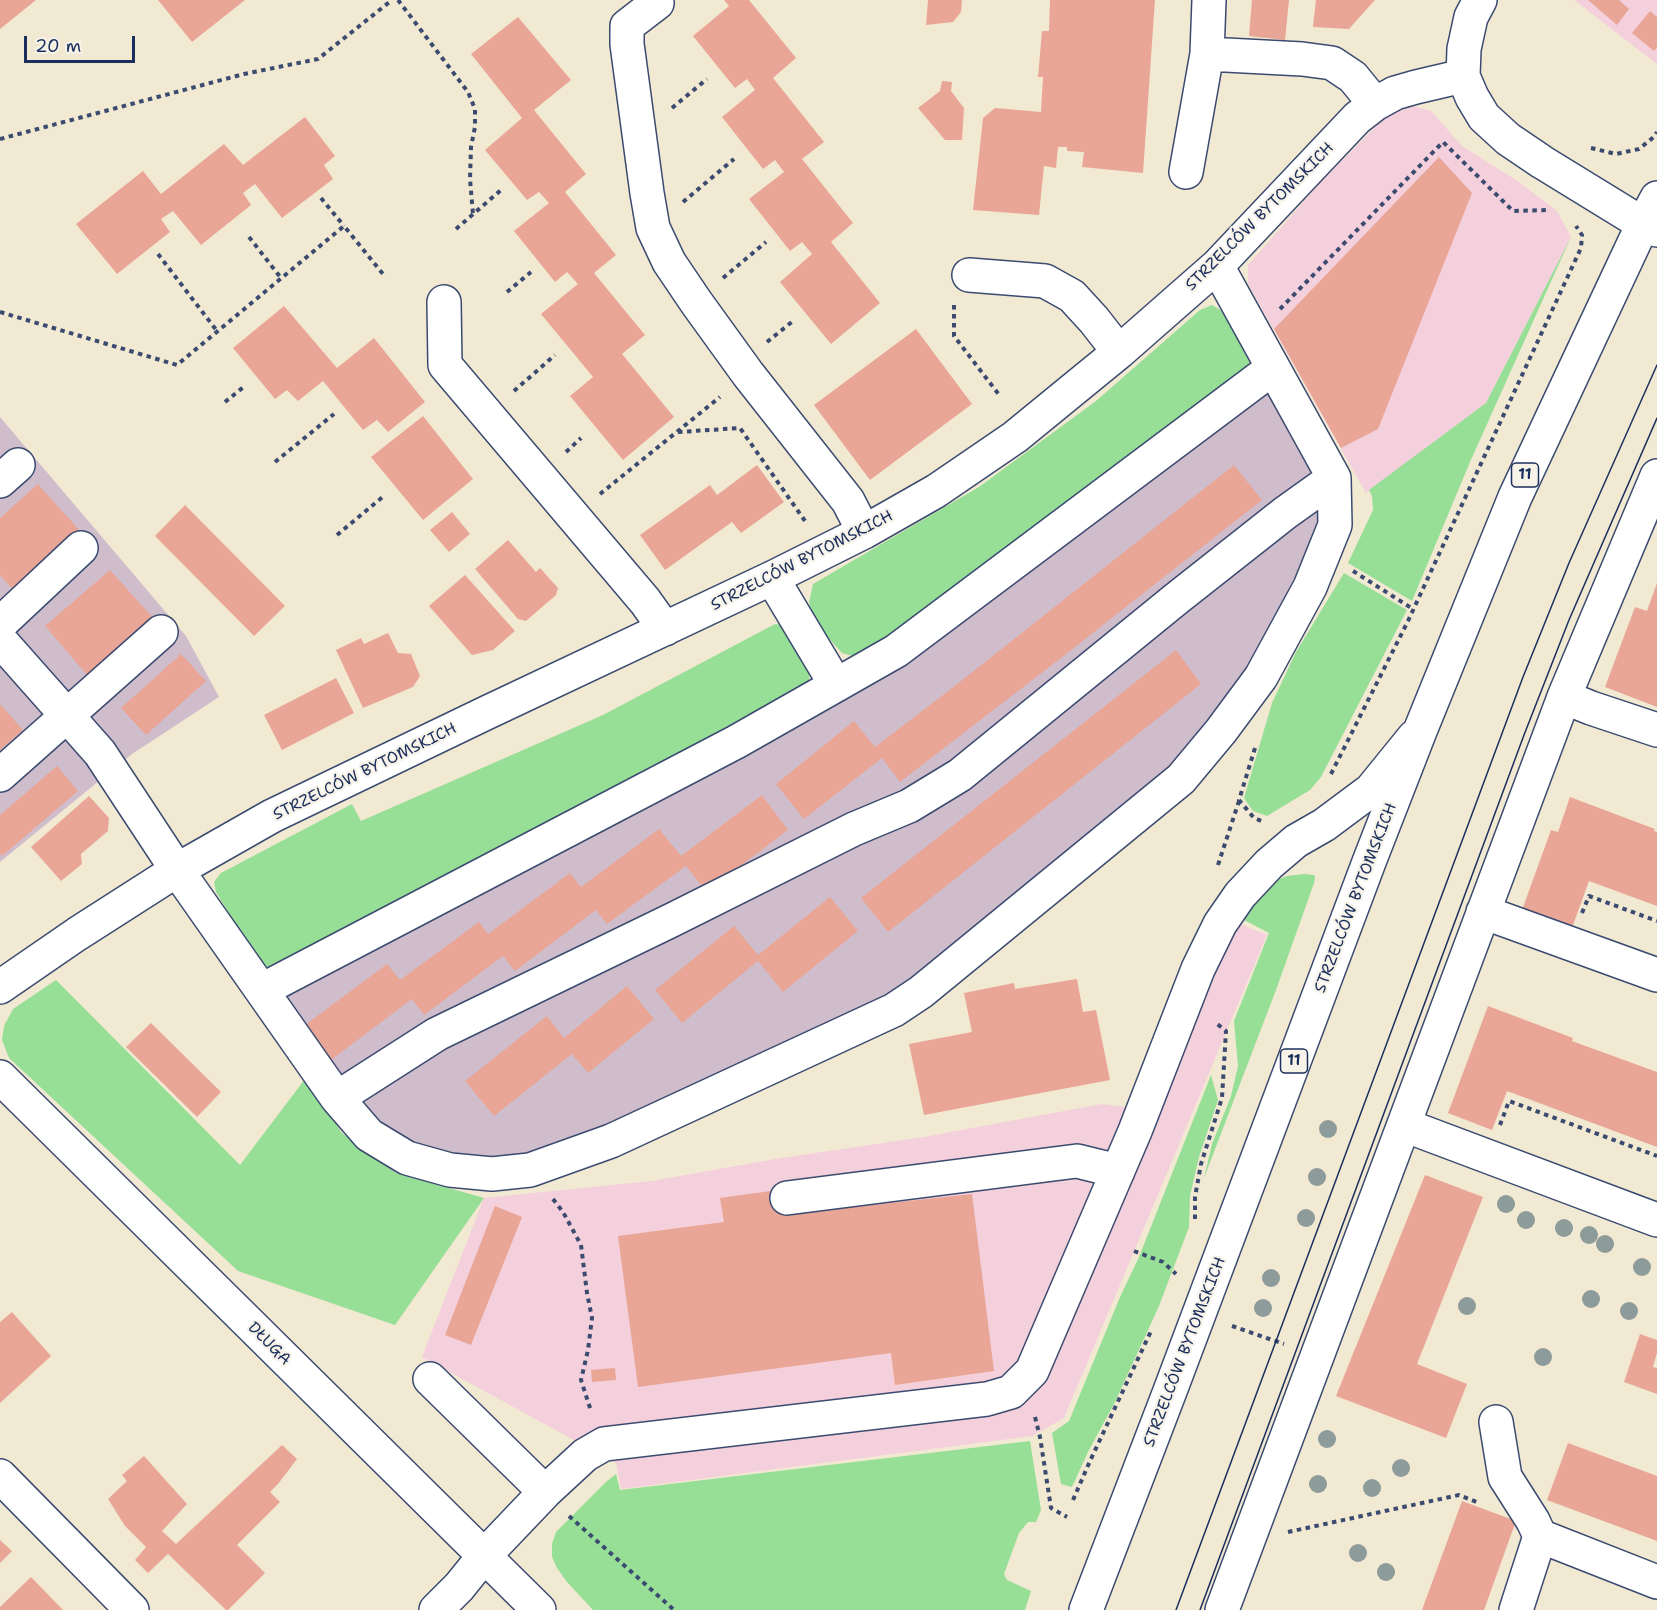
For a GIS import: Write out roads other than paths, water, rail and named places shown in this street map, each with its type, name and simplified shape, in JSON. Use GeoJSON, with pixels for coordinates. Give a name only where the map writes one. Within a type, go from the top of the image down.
{"type":"FeatureCollection","features":[{"type":"Feature","properties":{"kind":"main road"},"geometry":{"type":"LineString","coordinates":[[655,0],[657,3],[627,26],[653,228],[669,262],[696,302],[748,374],[848,501],[864,532]]}},
{"type":"Feature","properties":{"kind":"main road"},"geometry":{"type":"LineString","coordinates":[[1186,172],[1207,54],[1209,0]]}},
{"type":"Feature","properties":{"kind":"main road"},"geometry":{"type":"LineString","coordinates":[[1480,0],[1471,18],[1464,49],[1463,76],[1484,117],[1508,139],[1558,172],[1652,217]]}},
{"type":"Feature","properties":{"kind":"main road"},"geometry":{"type":"LineString","coordinates":[[1207,54],[1302,59],[1332,63],[1353,77],[1375,104]]}},
{"type":"Feature","properties":{"kind":"main road","name":"STRZELCÓW BYTOMSKICH"},"geometry":{"type":"LineString","coordinates":[[0,987],[177,870],[272,816],[772,578],[864,532],[936,491],[1015,436],[1119,352],[1216,266],[1357,118],[1375,104],[1395,93],[1463,76]]}},
{"type":"Feature","properties":{"kind":"main road","name":"STRZELCÓW BYTOMSKICH"},"geometry":{"type":"LineString","coordinates":[[1086,1610],[1175,1380],[1368,862],[1515,497],[1652,217]]}},
{"type":"Feature","properties":{"kind":"main road"},"geometry":{"type":"LineString","coordinates":[[0,640],[100,753],[177,870],[337,1098],[369,1135],[407,1158],[450,1170],[492,1174],[530,1170],[610,1141],[894,1010],[921,992],[1181,779],[1221,731],[1261,677],[1310,587],[1335,525],[1334,478],[1216,266]]}},
{"type":"Feature","properties":{"kind":"main road"},"geometry":{"type":"LineString","coordinates":[[969,276],[1045,280],[1072,296],[1119,352]]}},
{"type":"Feature","properties":{"kind":"main road"},"geometry":{"type":"LineString","coordinates":[[444,302],[445,365],[645,601],[665,629]]}},
{"type":"Feature","properties":{"kind":"main road"},"geometry":{"type":"LineString","coordinates":[[261,990],[735,742],[896,651],[1272,368]]}},
{"type":"Feature","properties":{"kind":"main road"},"geometry":{"type":"LineString","coordinates":[[1222,1610],[1564,697],[1657,476]]}},
{"type":"Feature","properties":{"kind":"main road"},"geometry":{"type":"LineString","coordinates":[[337,1098],[437,1034],[854,829],[909,806],[960,775],[1176,599],[1285,513],[1334,478]]}},
{"type":"Feature","properties":{"kind":"main road"},"geometry":{"type":"LineString","coordinates":[[0,624],[81,548]]}},
{"type":"Feature","properties":{"kind":"main road"},"geometry":{"type":"LineString","coordinates":[[772,578],[837,685]]}},
{"type":"Feature","properties":{"kind":"main road"},"geometry":{"type":"LineString","coordinates":[[0,775],[161,632]]}},
{"type":"Feature","properties":{"kind":"main road"},"geometry":{"type":"LineString","coordinates":[[1564,697],[1657,730]]}},
{"type":"Feature","properties":{"kind":"main road"},"geometry":{"type":"LineString","coordinates":[[436,1610],[459,1587],[484,1556],[556,1503],[585,1455],[604,1444],[975,1400],[1011,1392],[1032,1371],[1135,1131],[1198,969],[1220,924],[1240,895],[1269,864],[1296,841],[1324,825],[1371,790],[1420,731]]}},
{"type":"Feature","properties":{"kind":"main road"},"geometry":{"type":"LineString","coordinates":[[1483,912],[1657,975]]}},
{"type":"Feature","properties":{"kind":"main road","name":"DŁUGA"},"geometry":{"type":"LineString","coordinates":[[0,1077],[539,1610]]}},
{"type":"Feature","properties":{"kind":"main road"},"geometry":{"type":"LineString","coordinates":[[1404,1125],[1657,1220]]}},
{"type":"Feature","properties":{"kind":"main road"},"geometry":{"type":"LineString","coordinates":[[787,1198],[1077,1161],[1118,1171]]}},
{"type":"Feature","properties":{"kind":"main road"},"geometry":{"type":"LineString","coordinates":[[430,1379],[556,1503]]}},
{"type":"Feature","properties":{"kind":"main road"},"geometry":{"type":"LineString","coordinates":[[1496,1422],[1504,1477],[1533,1521],[1540,1536],[1516,1610]]}},
{"type":"Feature","properties":{"kind":"main road"},"geometry":{"type":"LineString","coordinates":[[0,1476],[132,1610]]}},
{"type":"Feature","properties":{"kind":"main road"},"geometry":{"type":"LineString","coordinates":[[1540,1536],[1657,1582]]}},
{"type":"Feature","properties":{"kind":"tram line"},"geometry":{"type":"LineString","coordinates":[[1176,1610],[1523,677],[1569,563],[1657,365]]}},
{"type":"Feature","properties":{"kind":"tram line"},"geometry":{"type":"LineString","coordinates":[[1200,1610],[1524,735],[1569,620],[1657,418]]}}]}
